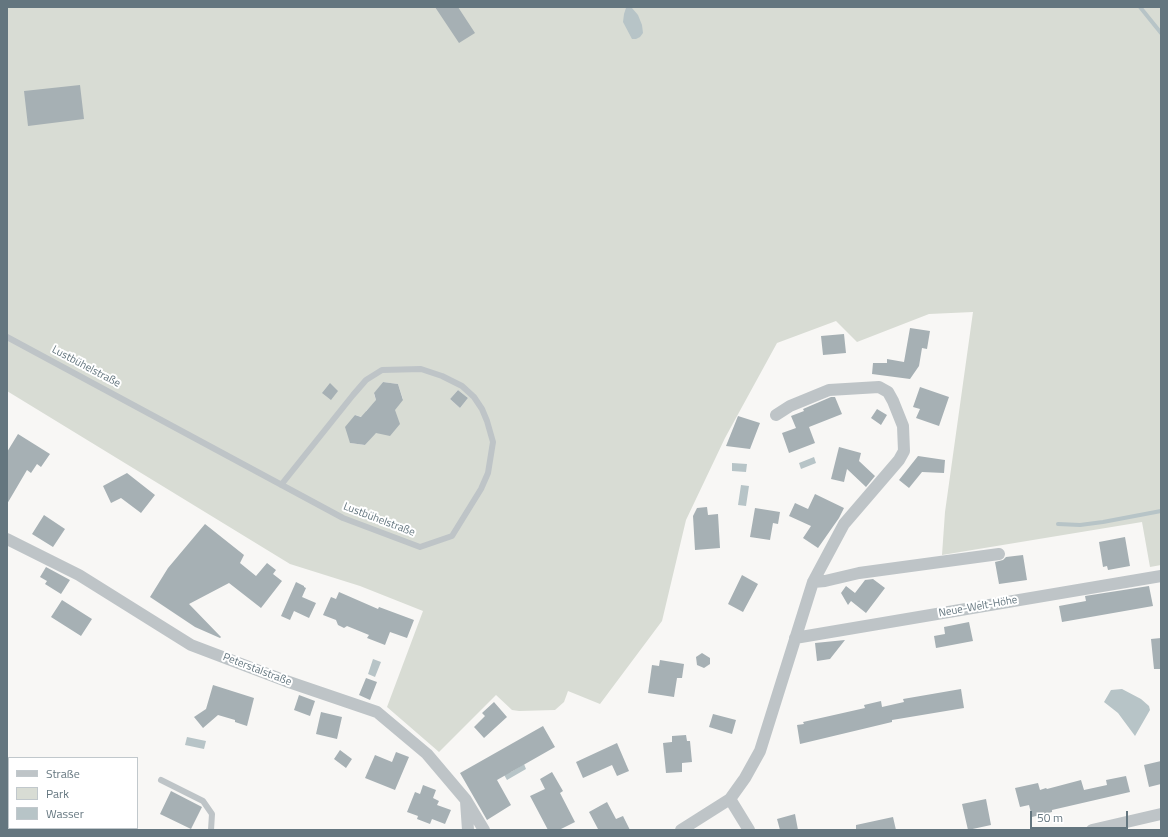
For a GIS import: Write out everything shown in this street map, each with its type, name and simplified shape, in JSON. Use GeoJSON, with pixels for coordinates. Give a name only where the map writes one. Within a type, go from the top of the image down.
{"type":"FeatureCollection","features":[{"type":"Feature","properties":{"kind":"street"},"geometry":{"type":"LineString","coordinates":[[681,830],[730,799],[742,783],[760,751],[813,582],[844,524],[899,460],[904,451],[903,426],[888,392],[879,387],[829,390],[790,406],[776,415]]}},
{"type":"Feature","properties":{"kind":"street","name":"Peterstalstraße"},"geometry":{"type":"LineString","coordinates":[[7,539],[79,575],[191,645],[286,682],[377,712],[427,754],[466,800]]}},
{"type":"Feature","properties":{"kind":"street"},"geometry":{"type":"LineString","coordinates":[[813,582],[825,581],[859,573],[999,554]]}},
{"type":"Feature","properties":{"kind":"street","name":"Neue-Welt-Höhe"},"geometry":{"type":"LineString","coordinates":[[795,638],[1161,576]]}},
{"type":"Feature","properties":{"kind":"street"},"geometry":{"type":"LineString","coordinates":[[730,799],[749,830]]}},
{"type":"Feature","properties":{"kind":"street"},"geometry":{"type":"LineString","coordinates":[[466,800],[468,830]]}},
{"type":"Feature","properties":{"kind":"street"},"geometry":{"type":"LineString","coordinates":[[466,800],[484,830]]}},
{"type":"Feature","properties":{"kind":"street"},"geometry":{"type":"LineString","coordinates":[[1092,830],[1161,814]]}},
{"type":"Feature","properties":{"kind":"lane","name":"Lustbühelstraße"},"geometry":{"type":"LineString","coordinates":[[7,337],[343,518],[420,547],[452,536],[481,489],[488,473],[493,442],[482,409],[462,386],[442,376],[421,369],[404,368],[382,370],[366,380],[281,484]]}},
{"type":"Feature","properties":{"kind":"lane"},"geometry":{"type":"LineString","coordinates":[[161,780],[203,801],[212,814],[210,830]]}},
{"type":"Feature","properties":{"kind":"green space"},"geometry":{"type":"Polygon","coordinates":[[[7,7],[1161,7],[1161,565],[1150,567],[1142,522],[942,555],[945,512],[973,312],[929,314],[857,342],[836,321],[777,343],[725,438],[686,520],[662,621],[600,704],[568,691],[564,702],[555,710],[519,711],[512,710],[496,695],[439,752],[387,707],[423,611],[360,586],[290,564],[7,391],[7,7]],[[383,382],[374,394],[378,406],[372,405],[366,411],[369,419],[355,415],[350,443],[365,445],[403,399],[398,384],[383,382]],[[458,390],[450,399],[460,408],[468,398],[458,390]]]}},
{"type":"Feature","properties":{"kind":"water"},"geometry":{"type":"Polygon","coordinates":[[[626,8],[632,8],[638,15],[642,25],[643,33],[636,39],[632,39],[623,22],[626,8]]]}},
{"type":"Feature","properties":{"kind":"water"},"geometry":{"type":"Polygon","coordinates":[[[814,457],[816,463],[801,469],[799,463],[814,457]]]}},
{"type":"Feature","properties":{"kind":"water"},"geometry":{"type":"Polygon","coordinates":[[[732,463],[747,464],[746,472],[732,471],[732,463]]]}},
{"type":"Feature","properties":{"kind":"water"},"geometry":{"type":"Polygon","coordinates":[[[741,485],[749,486],[746,506],[738,505],[741,485]]]}},
{"type":"Feature","properties":{"kind":"water"},"geometry":{"type":"Polygon","coordinates":[[[373,659],[381,662],[375,677],[368,674],[373,659]]]}},
{"type":"Feature","properties":{"kind":"water"},"geometry":{"type":"Polygon","coordinates":[[[1122,689],[1141,699],[1149,706],[1150,710],[1135,736],[1118,713],[1104,702],[1111,690],[1122,689]]]}},
{"type":"Feature","properties":{"kind":"water"},"geometry":{"type":"Polygon","coordinates":[[[187,737],[206,741],[204,749],[185,745],[187,737]]]}},
{"type":"Feature","properties":{"kind":"water"},"geometry":{"type":"Polygon","coordinates":[[[524,764],[526,769],[507,780],[503,773],[511,772],[524,764]]]}},
{"type":"Feature","properties":{"kind":"building"},"geometry":{"type":"Polygon","coordinates":[[[435,7],[458,7],[475,33],[459,43],[435,7]]]}},
{"type":"Feature","properties":{"kind":"building"},"geometry":{"type":"Polygon","coordinates":[[[80,85],[84,119],[28,126],[24,91],[80,85]]]}},
{"type":"Feature","properties":{"kind":"building"},"geometry":{"type":"Polygon","coordinates":[[[910,328],[930,331],[927,349],[922,348],[919,366],[910,379],[872,374],[873,363],[887,363],[887,359],[904,362],[910,328]]]}},
{"type":"Feature","properties":{"kind":"building"},"geometry":{"type":"Polygon","coordinates":[[[844,334],[846,353],[823,355],[821,336],[844,334]]]}},
{"type":"Feature","properties":{"kind":"building"},"geometry":{"type":"Polygon","coordinates":[[[383,382],[398,384],[403,400],[395,410],[400,424],[390,436],[376,433],[365,445],[350,443],[345,427],[355,415],[361,417],[376,400],[374,393],[383,382]]]}},
{"type":"Feature","properties":{"kind":"building"},"geometry":{"type":"Polygon","coordinates":[[[330,383],[338,391],[331,400],[322,393],[330,383]]]}},
{"type":"Feature","properties":{"kind":"building"},"geometry":{"type":"Polygon","coordinates":[[[920,387],[949,397],[939,426],[916,418],[920,409],[913,407],[920,387]]]}},
{"type":"Feature","properties":{"kind":"building"},"geometry":{"type":"Polygon","coordinates":[[[458,390],[468,398],[460,408],[450,399],[458,390]]]}},
{"type":"Feature","properties":{"kind":"building"},"geometry":{"type":"Polygon","coordinates":[[[831,397],[835,397],[842,414],[809,427],[815,443],[789,453],[782,433],[796,428],[791,416],[831,397]]]}},
{"type":"Feature","properties":{"kind":"building"},"geometry":{"type":"Polygon","coordinates":[[[877,409],[887,415],[881,425],[871,418],[877,409]]]}},
{"type":"Feature","properties":{"kind":"building"},"geometry":{"type":"Polygon","coordinates":[[[738,416],[760,423],[750,449],[726,446],[738,416]]]}},
{"type":"Feature","properties":{"kind":"building"},"geometry":{"type":"Polygon","coordinates":[[[18,434],[50,454],[41,467],[37,464],[31,473],[27,470],[7,504],[7,452],[18,434]]]}},
{"type":"Feature","properties":{"kind":"building"},"geometry":{"type":"Polygon","coordinates":[[[839,447],[861,453],[859,461],[875,476],[866,487],[847,469],[844,482],[831,479],[839,447]]]}},
{"type":"Feature","properties":{"kind":"building"},"geometry":{"type":"Polygon","coordinates":[[[918,456],[945,460],[944,473],[922,472],[909,488],[899,480],[918,456]]]}},
{"type":"Feature","properties":{"kind":"building"},"geometry":{"type":"Polygon","coordinates":[[[127,473],[155,495],[141,513],[121,498],[111,503],[103,486],[127,473]]]}},
{"type":"Feature","properties":{"kind":"building"},"geometry":{"type":"Polygon","coordinates":[[[815,494],[844,508],[839,518],[818,548],[803,538],[811,526],[789,516],[795,503],[808,509],[815,494]]]}},
{"type":"Feature","properties":{"kind":"building"},"geometry":{"type":"Polygon","coordinates":[[[707,507],[708,515],[718,514],[720,548],[695,550],[693,516],[697,508],[707,507]]]}},
{"type":"Feature","properties":{"kind":"building"},"geometry":{"type":"Polygon","coordinates":[[[755,508],[780,512],[778,524],[773,523],[770,540],[750,537],[755,508]]]}},
{"type":"Feature","properties":{"kind":"building"},"geometry":{"type":"Polygon","coordinates":[[[44,515],[65,529],[53,547],[32,534],[44,515]]]}},
{"type":"Feature","properties":{"kind":"building"},"geometry":{"type":"Polygon","coordinates":[[[205,524],[244,555],[240,563],[256,576],[267,563],[276,570],[273,574],[282,581],[261,608],[229,583],[189,604],[221,637],[220,638],[195,627],[150,597],[168,568],[205,524]]]}},
{"type":"Feature","properties":{"kind":"building"},"geometry":{"type":"Polygon","coordinates":[[[1125,537],[1130,566],[1108,570],[1107,566],[1103,567],[1099,542],[1125,537]]]}},
{"type":"Feature","properties":{"kind":"building"},"geometry":{"type":"Polygon","coordinates":[[[1023,555],[1027,580],[999,584],[995,562],[1003,560],[1006,557],[1023,555]]]}},
{"type":"Feature","properties":{"kind":"building"},"geometry":{"type":"Polygon","coordinates":[[[46,567],[70,580],[61,594],[45,584],[47,581],[40,577],[46,567]]]}},
{"type":"Feature","properties":{"kind":"building"},"geometry":{"type":"Polygon","coordinates":[[[742,575],[758,584],[743,612],[728,604],[742,575]]]}},
{"type":"Feature","properties":{"kind":"building"},"geometry":{"type":"Polygon","coordinates":[[[873,579],[885,588],[866,613],[851,601],[848,605],[841,593],[846,586],[855,593],[865,580],[873,579]]]}},
{"type":"Feature","properties":{"kind":"building"},"geometry":{"type":"Polygon","coordinates":[[[296,582],[306,588],[302,597],[316,603],[309,618],[294,611],[290,620],[281,616],[296,582]]]}},
{"type":"Feature","properties":{"kind":"building"},"geometry":{"type":"Polygon","coordinates":[[[1149,586],[1153,606],[1062,622],[1059,606],[1086,601],[1085,596],[1149,586]]]}},
{"type":"Feature","properties":{"kind":"building"},"geometry":{"type":"Polygon","coordinates":[[[339,592],[378,609],[379,607],[414,620],[407,638],[390,632],[385,645],[367,638],[369,635],[347,626],[344,628],[338,625],[336,620],[323,615],[331,597],[336,599],[339,592]]]}},
{"type":"Feature","properties":{"kind":"building"},"geometry":{"type":"Polygon","coordinates":[[[62,600],[92,619],[81,636],[51,617],[62,600]]]}},
{"type":"Feature","properties":{"kind":"building"},"geometry":{"type":"Polygon","coordinates":[[[969,622],[973,641],[936,648],[934,636],[945,634],[944,627],[969,622]]]}},
{"type":"Feature","properties":{"kind":"building"},"geometry":{"type":"Polygon","coordinates":[[[1161,638],[1161,669],[1154,669],[1151,639],[1161,638]]]}},
{"type":"Feature","properties":{"kind":"building"},"geometry":{"type":"Polygon","coordinates":[[[845,640],[830,659],[817,661],[815,643],[845,640]]]}},
{"type":"Feature","properties":{"kind":"building"},"geometry":{"type":"Polygon","coordinates":[[[702,653],[710,658],[710,664],[704,668],[697,665],[696,657],[702,653]]]}},
{"type":"Feature","properties":{"kind":"building"},"geometry":{"type":"Polygon","coordinates":[[[660,660],[684,664],[682,678],[677,678],[674,697],[648,693],[652,665],[659,666],[660,660]]]}},
{"type":"Feature","properties":{"kind":"building"},"geometry":{"type":"Polygon","coordinates":[[[366,678],[377,682],[370,700],[359,695],[366,678]]]}},
{"type":"Feature","properties":{"kind":"building"},"geometry":{"type":"Polygon","coordinates":[[[213,685],[254,698],[247,726],[235,722],[235,720],[218,715],[203,728],[194,717],[206,709],[213,685]]]}},
{"type":"Feature","properties":{"kind":"building"},"geometry":{"type":"Polygon","coordinates":[[[961,689],[964,708],[892,720],[892,722],[800,744],[797,725],[804,724],[803,722],[865,708],[864,705],[881,701],[882,707],[904,702],[903,699],[961,689]]]}},
{"type":"Feature","properties":{"kind":"building"},"geometry":{"type":"Polygon","coordinates":[[[299,695],[315,701],[310,716],[294,710],[299,695]]]}},
{"type":"Feature","properties":{"kind":"building"},"geometry":{"type":"Polygon","coordinates":[[[494,702],[507,717],[484,738],[474,727],[485,716],[482,713],[494,702]]]}},
{"type":"Feature","properties":{"kind":"building"},"geometry":{"type":"Polygon","coordinates":[[[321,712],[342,717],[337,739],[316,734],[321,712]]]}},
{"type":"Feature","properties":{"kind":"building"},"geometry":{"type":"Polygon","coordinates":[[[713,714],[736,720],[732,734],[709,727],[713,714]]]}},
{"type":"Feature","properties":{"kind":"building"},"geometry":{"type":"Polygon","coordinates":[[[543,726],[555,747],[497,780],[511,805],[487,820],[460,773],[543,726]]]}},
{"type":"Feature","properties":{"kind":"building"},"geometry":{"type":"Polygon","coordinates":[[[686,735],[687,741],[690,741],[692,762],[682,763],[682,772],[666,773],[663,743],[672,742],[672,736],[686,735]]]}},
{"type":"Feature","properties":{"kind":"building"},"geometry":{"type":"Polygon","coordinates":[[[617,743],[629,771],[617,776],[612,765],[583,778],[576,762],[617,743]]]}},
{"type":"Feature","properties":{"kind":"building"},"geometry":{"type":"Polygon","coordinates":[[[340,750],[352,759],[346,768],[334,759],[340,750]]]}},
{"type":"Feature","properties":{"kind":"building"},"geometry":{"type":"Polygon","coordinates":[[[396,752],[409,757],[395,790],[365,778],[375,755],[392,762],[396,752]]]}},
{"type":"Feature","properties":{"kind":"building"},"geometry":{"type":"Polygon","coordinates":[[[1161,761],[1161,784],[1149,787],[1144,765],[1161,761]]]}},
{"type":"Feature","properties":{"kind":"building"},"geometry":{"type":"Polygon","coordinates":[[[552,772],[563,791],[560,793],[575,822],[559,830],[548,830],[530,796],[545,789],[540,779],[552,772]]]}},
{"type":"Feature","properties":{"kind":"building"},"geometry":{"type":"Polygon","coordinates":[[[1126,776],[1130,792],[1052,810],[1052,812],[1032,817],[1029,805],[1020,807],[1015,788],[1038,783],[1040,790],[1081,780],[1084,790],[1107,785],[1106,780],[1126,776]]]}},
{"type":"Feature","properties":{"kind":"building"},"geometry":{"type":"Polygon","coordinates":[[[423,785],[436,790],[433,798],[439,801],[437,805],[451,810],[445,824],[432,819],[430,824],[417,819],[418,816],[407,812],[415,792],[420,794],[423,785]]]}},
{"type":"Feature","properties":{"kind":"building"},"geometry":{"type":"Polygon","coordinates":[[[171,791],[202,807],[191,829],[160,814],[171,791]]]}},
{"type":"Feature","properties":{"kind":"building"},"geometry":{"type":"Polygon","coordinates":[[[986,799],[991,825],[968,830],[962,804],[986,799]]]}},
{"type":"Feature","properties":{"kind":"building"},"geometry":{"type":"Polygon","coordinates":[[[607,802],[616,819],[623,816],[630,830],[596,830],[598,829],[589,812],[607,802]]]}},
{"type":"Feature","properties":{"kind":"building"},"geometry":{"type":"Polygon","coordinates":[[[795,814],[798,830],[780,830],[777,819],[795,814]]]}},
{"type":"Feature","properties":{"kind":"building"},"geometry":{"type":"Polygon","coordinates":[[[893,817],[896,830],[856,830],[856,825],[893,817]]]}},
{"type":"Feature","properties":{"kind":"waterway"},"geometry":{"type":"LineString","coordinates":[[1140,7],[1161,33]]}},
{"type":"Feature","properties":{"kind":"waterway"},"geometry":{"type":"LineString","coordinates":[[1058,524],[1080,525],[1161,511]]}}]}
